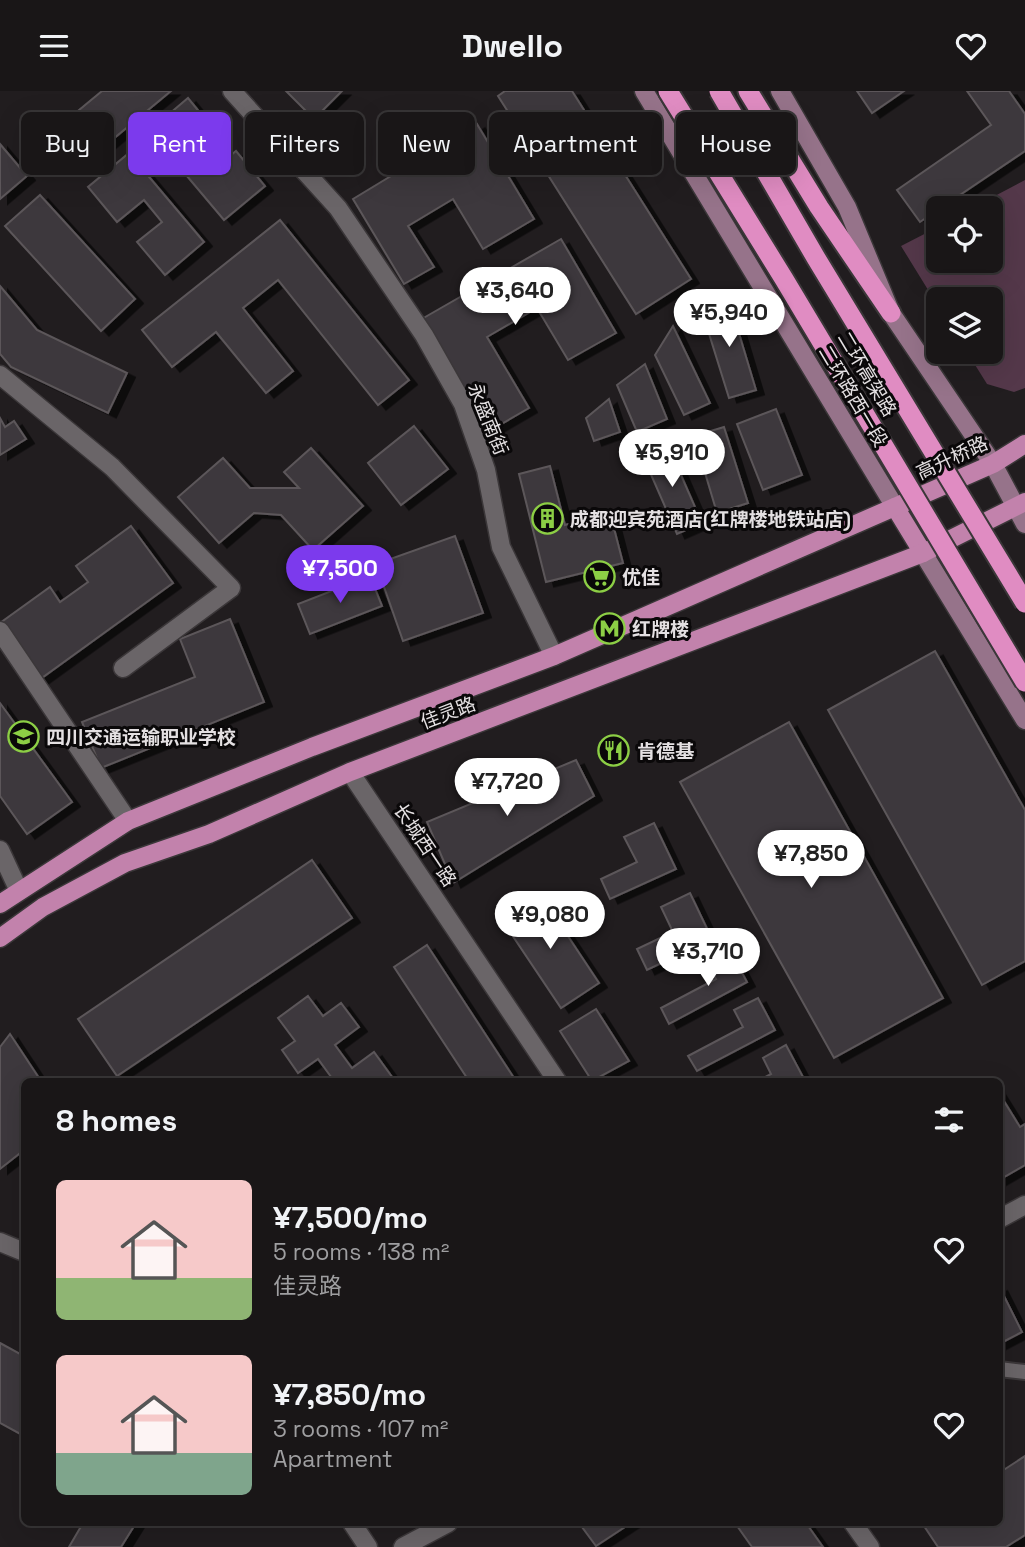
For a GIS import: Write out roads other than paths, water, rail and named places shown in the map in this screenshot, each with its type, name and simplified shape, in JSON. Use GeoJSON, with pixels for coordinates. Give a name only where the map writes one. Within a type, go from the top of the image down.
{"type":"FeatureCollection","features":[{"type":"Feature","properties":{"kind":"highway","name":"二环高架路"},"geometry":{"type":"LineString","coordinates":[[668,91],[1025,682]]}},
{"type":"Feature","properties":{"kind":"highway","name":"二环高架路"},"geometry":{"type":"LineString","coordinates":[[719,91],[816,258],[1025,603]]}},
{"type":"Feature","properties":{"kind":"highway"},"geometry":{"type":"LineString","coordinates":[[748,91],[819,207],[891,313]]}},
{"type":"Feature","properties":{"kind":"main road","name":"二环路西一段"},"geometry":{"type":"LineString","coordinates":[[645,91],[895,507]]}},
{"type":"Feature","properties":{"kind":"main road"},"geometry":{"type":"LineString","coordinates":[[780,91],[847,207],[891,313],[1020,505],[1025,524]]}},
{"type":"Feature","properties":{"kind":"main road","name":"高升桥路"},"geometry":{"type":"LineString","coordinates":[[895,507],[993,464],[1025,444]]}},
{"type":"Feature","properties":{"kind":"main road"},"geometry":{"type":"LineString","coordinates":[[923,553],[1020,505]]}},
{"type":"Feature","properties":{"kind":"main road","name":"佳灵路"},"geometry":{"type":"LineString","coordinates":[[0,904],[128,821],[312,747],[554,656],[895,507]]}},
{"type":"Feature","properties":{"kind":"main road"},"geometry":{"type":"LineString","coordinates":[[895,507],[1025,720]]}},
{"type":"Feature","properties":{"kind":"main road","name":"佳灵路"},"geometry":{"type":"LineString","coordinates":[[0,938],[43,907],[125,863],[209,834],[350,772],[923,553]]}},
{"type":"Feature","properties":{"kind":"street","name":"永盛南街"},"geometry":{"type":"LineString","coordinates":[[232,91],[338,208],[424,335],[457,392],[486,470],[501,547],[554,656]]}},
{"type":"Feature","properties":{"kind":"street"},"geometry":{"type":"LineString","coordinates":[[0,375],[111,467],[232,588],[123,668]]}},
{"type":"Feature","properties":{"kind":"street"},"geometry":{"type":"LineString","coordinates":[[0,631],[128,821]]}},
{"type":"Feature","properties":{"kind":"street","name":"长城西一路"},"geometry":{"type":"LineString","coordinates":[[350,772],[555,1078]]}},
{"type":"Feature","properties":{"kind":"street"},"geometry":{"type":"LineString","coordinates":[[0,850],[19,891]]}},
{"type":"Feature","properties":{"kind":"street"},"geometry":{"type":"LineString","coordinates":[[1003,1217],[1025,1205]]}},
{"type":"Feature","properties":{"kind":"street"},"geometry":{"type":"LineString","coordinates":[[0,1242],[21,1251]]}},
{"type":"Feature","properties":{"kind":"street"},"geometry":{"type":"LineString","coordinates":[[1003,1369],[1025,1372]]}},
{"type":"Feature","properties":{"kind":"street"},"geometry":{"type":"LineString","coordinates":[[354,1526],[368,1547]]}},
{"type":"Feature","properties":{"kind":"street"},"geometry":{"type":"LineString","coordinates":[[403,1547],[442,1526]]}},
{"type":"Feature","properties":{"kind":"street"},"geometry":{"type":"LineString","coordinates":[[855,1526],[870,1547]]}},
{"type":"Feature","properties":{"kind":"place","name":"成都迎宾苑酒店(红牌楼地铁站店)"},"geometry":{"type":"Point","coordinates":[547,519]}},
{"type":"Feature","properties":{"kind":"place","name":"优佳"},"geometry":{"type":"Point","coordinates":[599,577]}},
{"type":"Feature","properties":{"kind":"place","name":"红牌楼"},"geometry":{"type":"Point","coordinates":[609,629]}},
{"type":"Feature","properties":{"kind":"place","name":"四川交通运输职业学校"},"geometry":{"type":"Point","coordinates":[23,737]}},
{"type":"Feature","properties":{"kind":"place","name":"肯德基"},"geometry":{"type":"Point","coordinates":[614,751]}}]}
